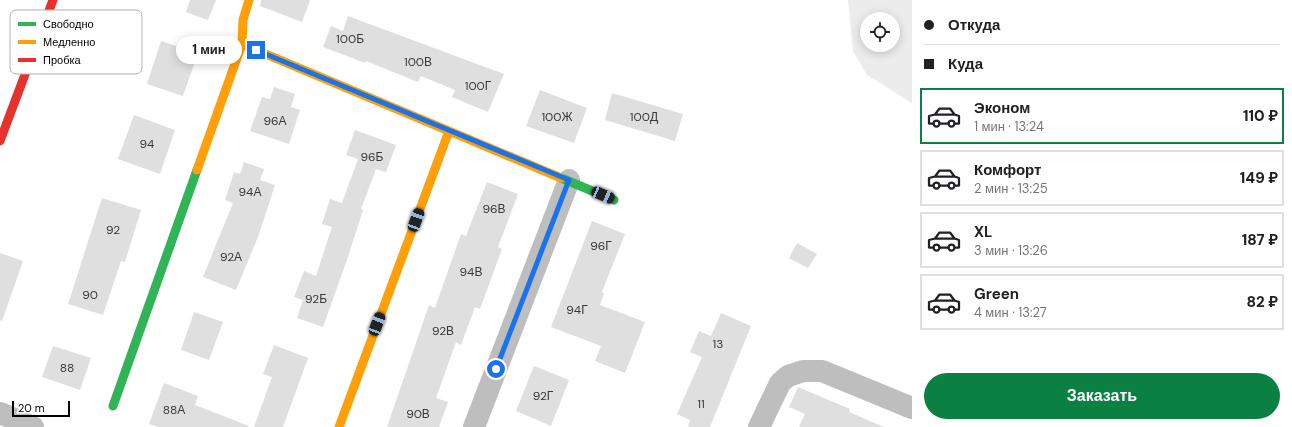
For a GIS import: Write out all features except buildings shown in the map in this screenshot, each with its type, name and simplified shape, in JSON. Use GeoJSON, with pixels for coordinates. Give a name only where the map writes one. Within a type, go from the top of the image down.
{"type":"FeatureCollection","features":[{"type":"Feature","properties":{"kind":"street"},"geometry":{"type":"LineString","coordinates":[[49,10],[53,0]]}},
{"type":"Feature","properties":{"kind":"street"},"geometry":{"type":"LineString","coordinates":[[113,406],[242,44],[243,20],[249,0]]}},
{"type":"Feature","properties":{"kind":"street"},"geometry":{"type":"LineString","coordinates":[[242,44],[614,200]]}},
{"type":"Feature","properties":{"kind":"street"},"geometry":{"type":"LineString","coordinates":[[0,141],[25,74]]}},
{"type":"Feature","properties":{"kind":"street"},"geometry":{"type":"LineString","coordinates":[[339,427],[449,131]]}},
{"type":"Feature","properties":{"kind":"street"},"geometry":{"type":"LineString","coordinates":[[474,427],[569,180]]}},
{"type":"Feature","properties":{"kind":"street"},"geometry":{"type":"LineString","coordinates":[[759,427],[780,383],[788,376],[803,371],[822,371],[912,408]]}},
{"type":"Feature","properties":{"kind":"street"},"geometry":{"type":"LineString","coordinates":[[0,413],[33,427]]}},
{"type":"Feature","properties":{"kind":"shaded area"},"geometry":{"type":"Polygon","coordinates":[[[848,0],[912,0],[912,103],[867,75],[853,51],[848,0]]]}},
{"type":"Feature","properties":{"kind":"traffic: fast"},"geometry":{"type":"LineString","coordinates":[[113,406],[197,170]]}},
{"type":"Feature","properties":{"kind":"traffic: fast"},"geometry":{"type":"LineString","coordinates":[[561,178],[614,200]]}},
{"type":"Feature","properties":{"kind":"traffic: slow"},"geometry":{"type":"LineString","coordinates":[[197,170],[242,44],[243,20],[249,0]]}},
{"type":"Feature","properties":{"kind":"traffic: slow"},"geometry":{"type":"LineString","coordinates":[[242,44],[561,178]]}},
{"type":"Feature","properties":{"kind":"traffic: slow"},"geometry":{"type":"LineString","coordinates":[[339,427],[449,131]]}},
{"type":"Feature","properties":{"kind":"traffic: jam"},"geometry":{"type":"LineString","coordinates":[[49,10],[53,0]]}},
{"type":"Feature","properties":{"kind":"traffic: jam"},"geometry":{"type":"LineString","coordinates":[[0,141],[25,74]]}},
{"type":"Feature","properties":{"kind":"route"},"geometry":{"type":"LineString","coordinates":[[256,50],[569,180],[496,369]]}}]}
